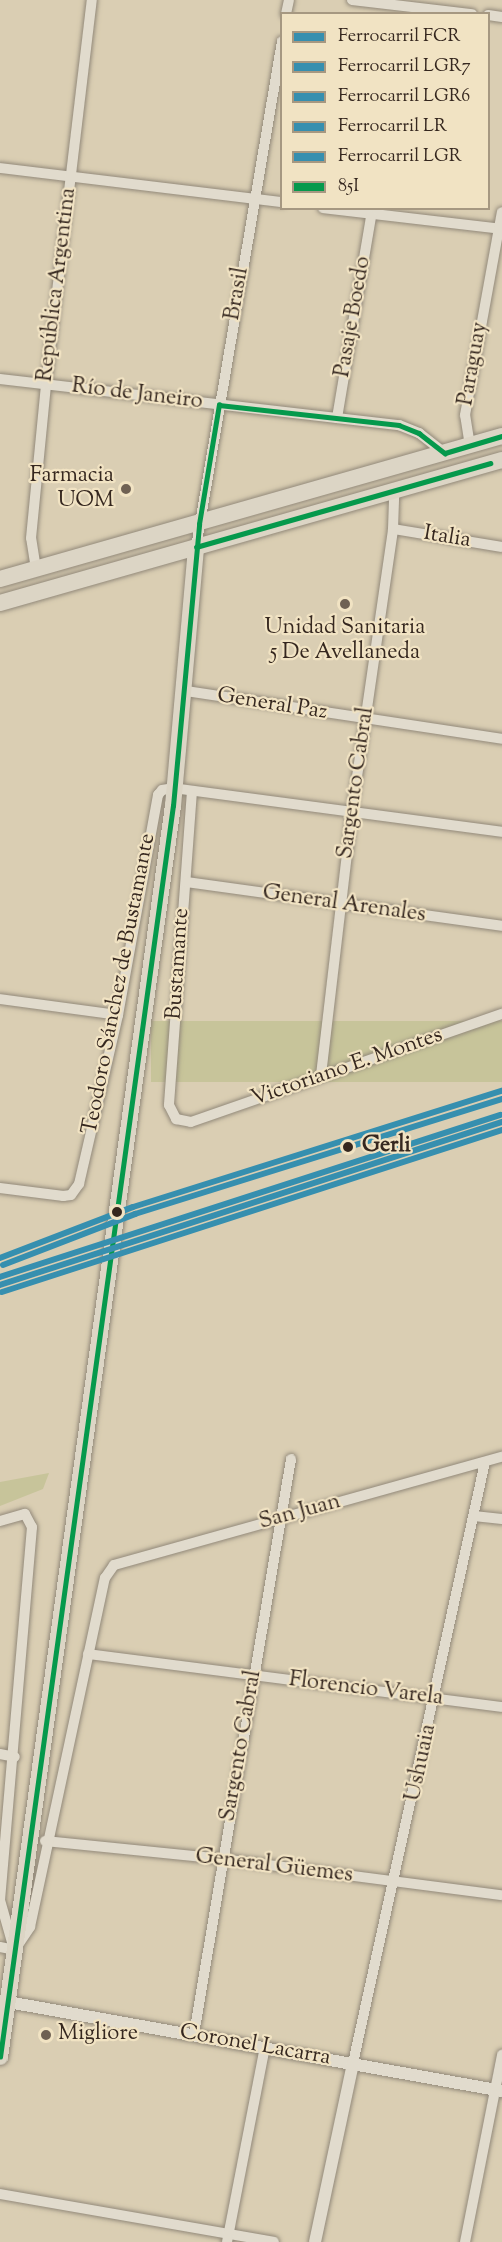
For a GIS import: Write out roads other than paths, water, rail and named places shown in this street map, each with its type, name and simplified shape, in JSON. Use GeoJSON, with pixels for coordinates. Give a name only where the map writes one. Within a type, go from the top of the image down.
{"type":"FeatureCollection","features":[{"type":"Feature","properties":{"kind":"main road"},"geometry":{"type":"LineString","coordinates":[[0,579],[502,436]]}},
{"type":"Feature","properties":{"kind":"main road"},"geometry":{"type":"LineString","coordinates":[[0,603],[502,460]]}},
{"type":"Feature","properties":{"kind":"main road"},"geometry":{"type":"LineString","coordinates":[[0,2057],[8,2002],[7,1949],[81,1488],[186,691],[196,548]]}},
{"type":"Feature","properties":{"kind":"street","name":"República Argentina"},"geometry":{"type":"LineString","coordinates":[[36,569],[31,538],[46,384],[92,0]]}},
{"type":"Feature","properties":{"kind":"street"},"geometry":{"type":"LineString","coordinates":[[352,0],[455,12]]}},
{"type":"Feature","properties":{"kind":"street","name":"Brasil"},"geometry":{"type":"LineString","coordinates":[[196,548],[280,52]]}},
{"type":"Feature","properties":{"kind":"street"},"geometry":{"type":"LineString","coordinates":[[0,168],[280,202]]}},
{"type":"Feature","properties":{"kind":"street"},"geometry":{"type":"LineString","coordinates":[[335,210],[371,216],[501,228]]}},
{"type":"Feature","properties":{"kind":"street","name":"Paraguay"},"geometry":{"type":"LineString","coordinates":[[470,446],[465,415],[501,228],[502,212]]}},
{"type":"Feature","properties":{"kind":"street","name":"Pasaje Boedo"},"geometry":{"type":"LineString","coordinates":[[337,418],[371,216]]}},
{"type":"Feature","properties":{"kind":"street","name":"Río de Janeiro"},"geometry":{"type":"LineString","coordinates":[[0,379],[399,425],[419,433],[445,453]]}},
{"type":"Feature","properties":{"kind":"street","name":"Sargento Cabral"},"geometry":{"type":"LineString","coordinates":[[321,1075],[352,812],[393,529],[394,491]]}},
{"type":"Feature","properties":{"kind":"street","name":"Italia"},"geometry":{"type":"LineString","coordinates":[[393,529],[502,547]]}},
{"type":"Feature","properties":{"kind":"street","name":"General Paz"},"geometry":{"type":"LineString","coordinates":[[186,691],[365,721],[502,739]]}},
{"type":"Feature","properties":{"kind":"street"},"geometry":{"type":"LineString","coordinates":[[173,788],[502,832]]}},
{"type":"Feature","properties":{"kind":"street","name":"Teodoro Sánchez de Bustamante"},"geometry":{"type":"LineString","coordinates":[[0,1188],[63,1196],[76,1190],[118,1015],[158,795],[173,788]]}},
{"type":"Feature","properties":{"kind":"street","name":"Bustamante"},"geometry":{"type":"LineString","coordinates":[[192,791],[169,1105],[176,1119],[192,1122]]}},
{"type":"Feature","properties":{"kind":"street","name":"General Arenales"},"geometry":{"type":"LineString","coordinates":[[186,882],[340,906],[502,926]]}},
{"type":"Feature","properties":{"kind":"street"},"geometry":{"type":"LineString","coordinates":[[0,999],[118,1015]]}},
{"type":"Feature","properties":{"kind":"street","name":"Victoriano E. Montes"},"geometry":{"type":"LineString","coordinates":[[192,1122],[321,1075],[502,1014]]}},
{"type":"Feature","properties":{"kind":"street","name":"San Juan"},"geometry":{"type":"LineString","coordinates":[[87,1654],[105,1578],[114,1565],[128,1559],[502,1457]]}},
{"type":"Feature","properties":{"kind":"street","name":"Sargento Cabral"},"geometry":{"type":"LineString","coordinates":[[194,2034],[291,1459]]}},
{"type":"Feature","properties":{"kind":"street","name":"Ushuaia"},"geometry":{"type":"LineString","coordinates":[[353,2063],[436,1699],[485,1462]]}},
{"type":"Feature","properties":{"kind":"street"},"geometry":{"type":"LineString","coordinates":[[0,1521],[20,1513],[29,1517],[32,1527],[15,1757],[0,1900],[7,1949]]}},
{"type":"Feature","properties":{"kind":"street"},"geometry":{"type":"LineString","coordinates":[[474,1516],[502,1520]]}},
{"type":"Feature","properties":{"kind":"street"},"geometry":{"type":"LineString","coordinates":[[7,1949],[30,1926],[45,1841],[87,1654]]}},
{"type":"Feature","properties":{"kind":"street","name":"Florencio Varela"},"geometry":{"type":"LineString","coordinates":[[87,1654],[502,1707]]}},
{"type":"Feature","properties":{"kind":"street"},"geometry":{"type":"LineString","coordinates":[[0,1754],[15,1757]]}},
{"type":"Feature","properties":{"kind":"street","name":"General Güemes"},"geometry":{"type":"LineString","coordinates":[[45,1841],[223,1859],[502,1895]]}},
{"type":"Feature","properties":{"kind":"street","name":"Coronel Lacarra"},"geometry":{"type":"LineString","coordinates":[[8,2002],[499,2091]]}},
{"type":"Feature","properties":{"kind":"street"},"geometry":{"type":"LineString","coordinates":[[228,2238],[265,2047]]}},
{"type":"Feature","properties":{"kind":"street"},"geometry":{"type":"LineString","coordinates":[[465,2242],[499,2091],[502,2055]]}},
{"type":"Feature","properties":{"kind":"street"},"geometry":{"type":"LineString","coordinates":[[315,2242],[353,2063]]}},
{"type":"Feature","properties":{"kind":"street"},"geometry":{"type":"LineString","coordinates":[[0,2194],[228,2238],[274,2242]]}},
{"type":"Feature","properties":{"kind":"rail line","name":"LGR7"},"geometry":{"type":"LineString","coordinates":[[0,1258],[133,1207],[502,1091]]}},
{"type":"Feature","properties":{"kind":"rail line","name":"LGR6"},"geometry":{"type":"LineString","coordinates":[[3,1265],[135,1214],[502,1099]]}},
{"type":"Feature","properties":{"kind":"rail line","name":"LGR"},"geometry":{"type":"LineString","coordinates":[[0,1277],[500,1115]]}},
{"type":"Feature","properties":{"kind":"rail line","name":"FCR"},"geometry":{"type":"LineString","coordinates":[[0,1285],[502,1122]]}},
{"type":"Feature","properties":{"kind":"rail line","name":"LR"},"geometry":{"type":"LineString","coordinates":[[2,1292],[502,1130]]}},
{"type":"Feature","properties":{"kind":"place","name":"Farmacia UOM"},"geometry":{"type":"Point","coordinates":[126,489]}},
{"type":"Feature","properties":{"kind":"place","name":"Unidad Sanitaria 5 De Avellaneda"},"geometry":{"type":"Point","coordinates":[345,604]}},
{"type":"Feature","properties":{"kind":"place","name":"Gerli"},"geometry":{"type":"Point","coordinates":[348,1147]}},
{"type":"Feature","properties":{"kind":"place","name":"Migliore"},"geometry":{"type":"Point","coordinates":[46,2035]}}]}
